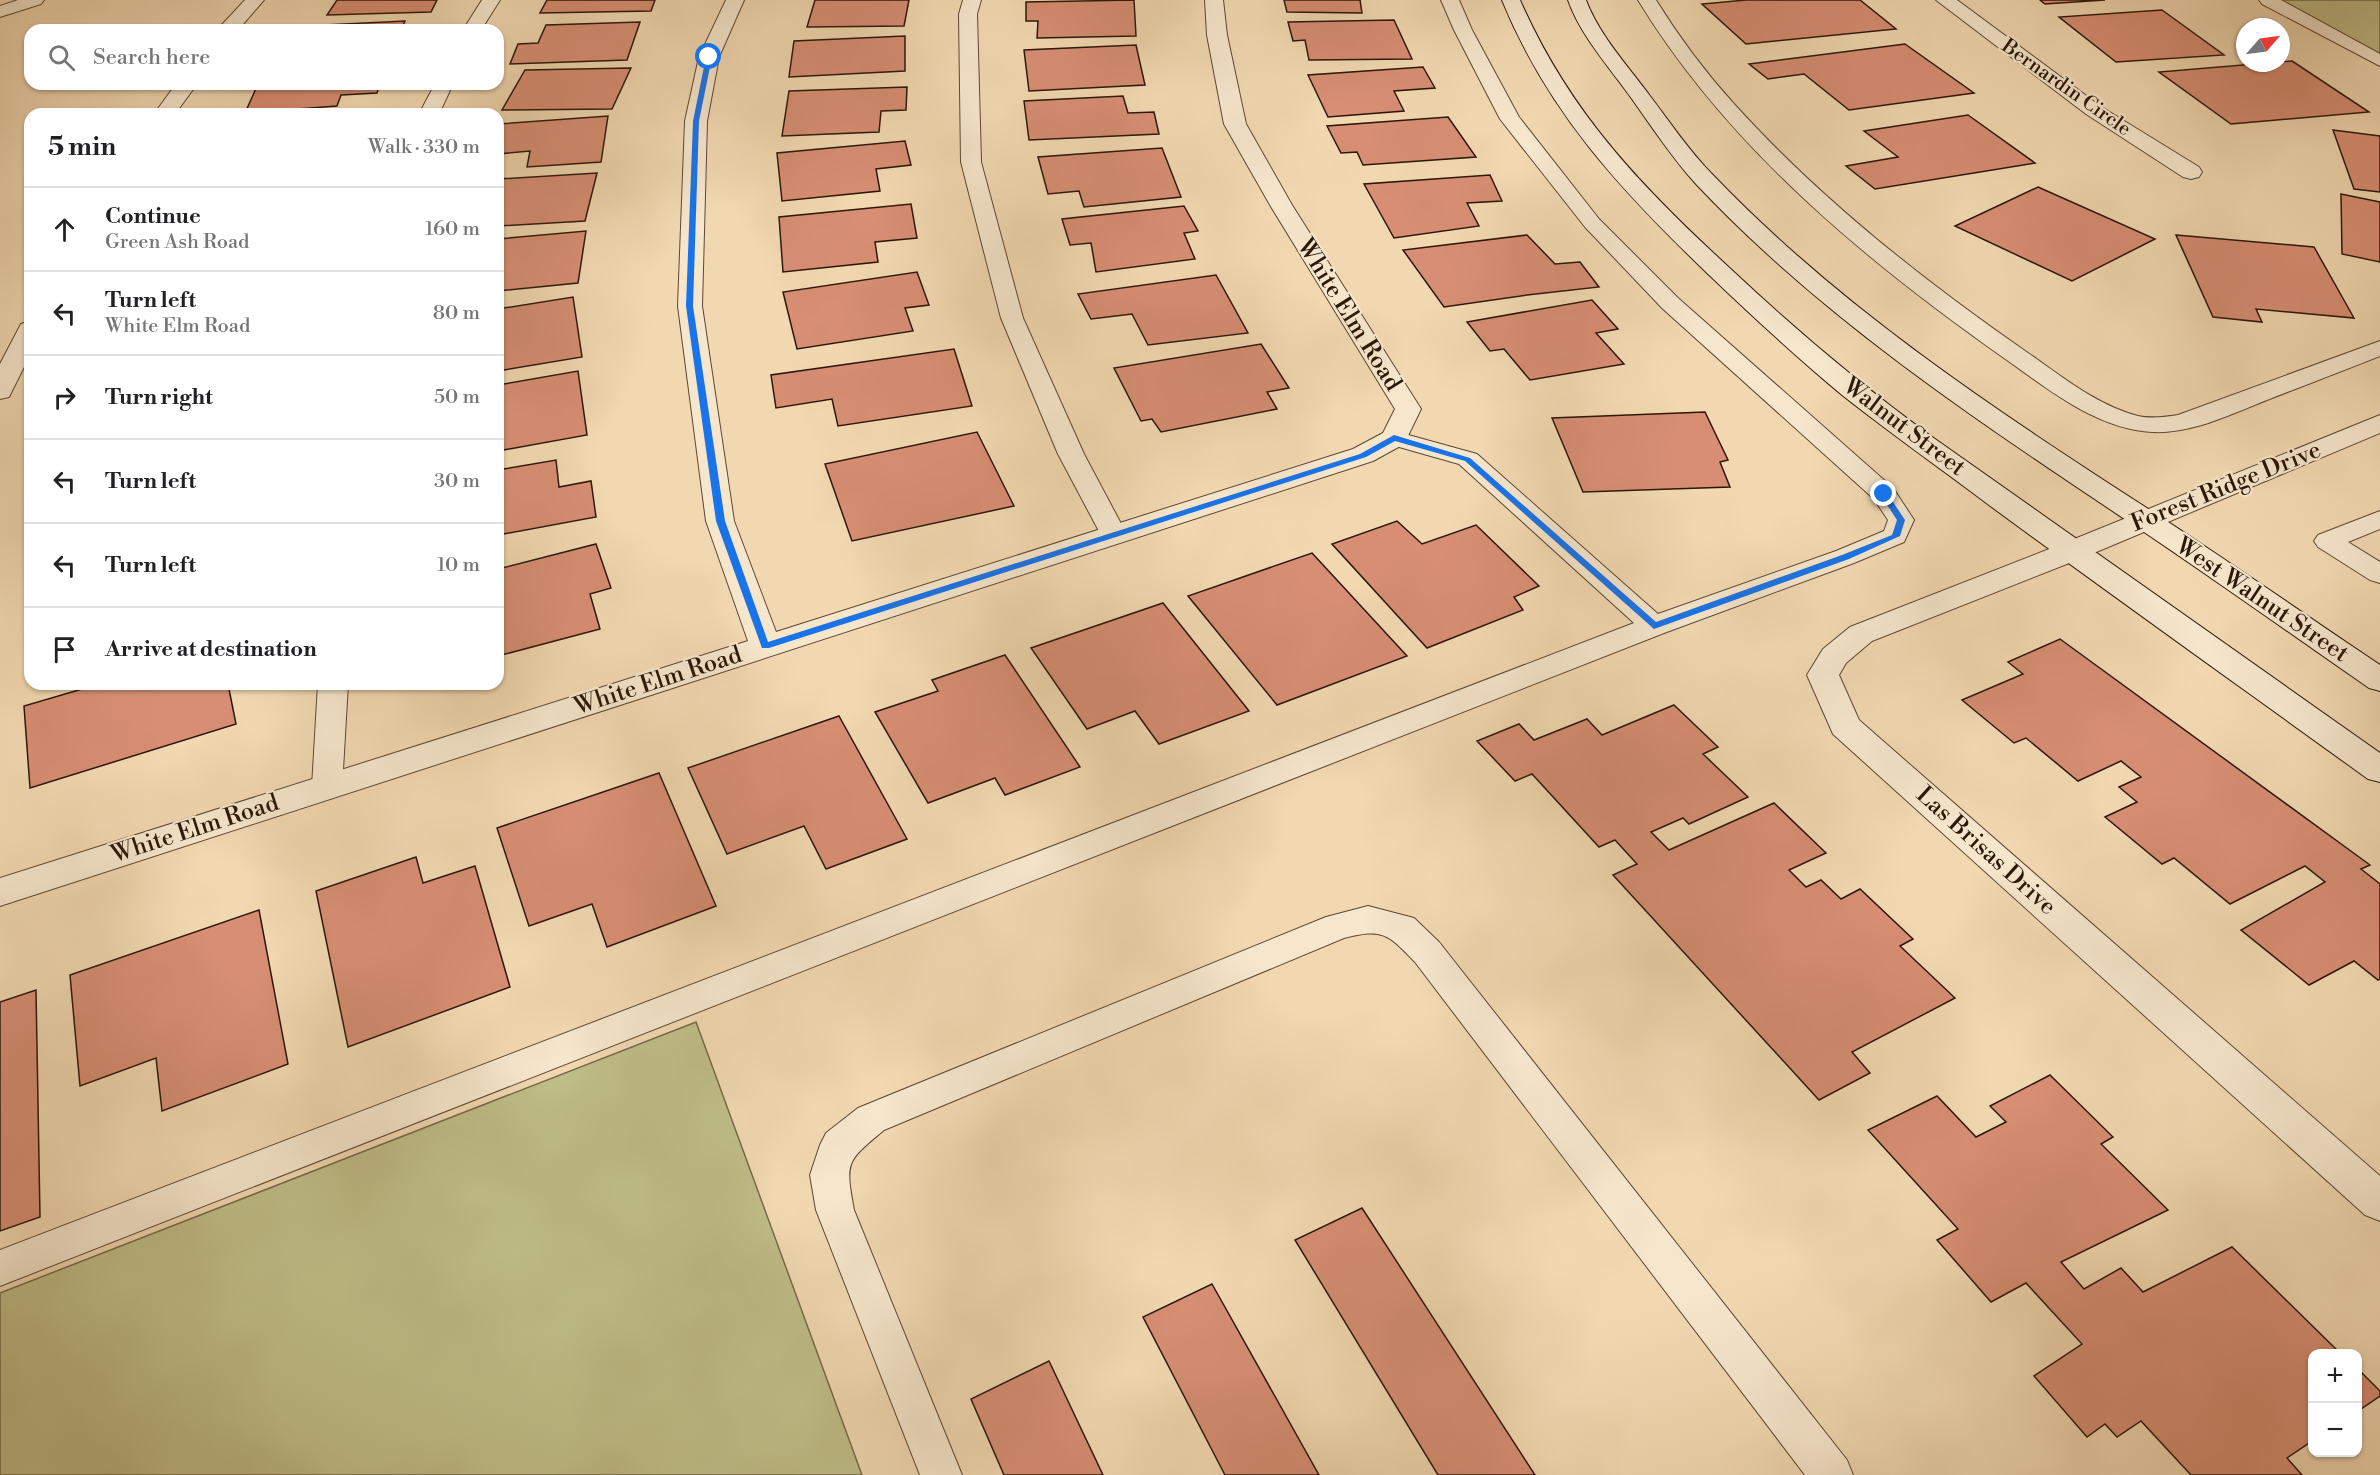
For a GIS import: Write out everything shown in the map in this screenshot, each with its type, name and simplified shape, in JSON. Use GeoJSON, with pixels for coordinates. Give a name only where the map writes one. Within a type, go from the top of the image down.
{"type":"FeatureCollection","features":[{"type":"Feature","properties":{"kind":"street"},"geometry":{"type":"LineString","coordinates":[[233,24],[255,0]]}},
{"type":"Feature","properties":{"kind":"street"},"geometry":{"type":"LineString","coordinates":[[735,0],[709,57],[696,121],[690,306],[720,521],[765,646]]}},
{"type":"Feature","properties":{"kind":"street","name":"White Elm Road"},"geometry":{"type":"LineString","coordinates":[[0,891],[1114,536],[1363,455],[1394,438],[1408,409],[1281,205],[1235,124],[1217,35],[1214,0]]}},
{"type":"Feature","properties":{"kind":"street","name":"Walnut Street"},"geometry":{"type":"LineString","coordinates":[[1511,0],[1540,62],[1572,112],[1616,168],[1680,234],[1762,312],[1870,403],[2072,551],[2380,770]]}},
{"type":"Feature","properties":{"kind":"street"},"geometry":{"type":"LineString","coordinates":[[1577,0],[1582,14],[1641,98],[1702,177],[1771,244],[1829,294],[1941,382],[2096,490],[2144,520]]}},
{"type":"Feature","properties":{"kind":"street","name":"Bernardin Circle"},"geometry":{"type":"LineString","coordinates":[[1945,0],[2093,110],[2191,172]]}},
{"type":"Feature","properties":{"kind":"street"},"geometry":{"type":"LineString","coordinates":[[169,108],[183,90]]}},
{"type":"Feature","properties":{"kind":"street"},"geometry":{"type":"LineString","coordinates":[[0,391],[24,341]]}},
{"type":"Feature","properties":{"kind":"street","name":"Forest Ridge Drive"},"geometry":{"type":"LineString","coordinates":[[2072,551],[2380,423]]}},
{"type":"Feature","properties":{"kind":"street","name":"West Walnut Street"},"geometry":{"type":"LineString","coordinates":[[2144,520],[2380,680]]}},
{"type":"Feature","properties":{"kind":"street","name":"Las Brisas Drive"},"geometry":{"type":"LineString","coordinates":[[2072,551],[1861,634],[1834,656],[1823,675],[1845,726],[2380,1202]]}},
{"type":"Feature","properties":{"kind":"lane"},"geometry":{"type":"LineString","coordinates":[[0,12],[35,0]]}},
{"type":"Feature","properties":{"kind":"lane"},"geometry":{"type":"LineString","coordinates":[[476,24],[491,0]]}},
{"type":"Feature","properties":{"kind":"lane"},"geometry":{"type":"LineString","coordinates":[[972,0],[968,14],[971,162],[984,216],[1012,318],[1071,454],[1114,536]]}},
{"type":"Feature","properties":{"kind":"lane"},"geometry":{"type":"LineString","coordinates":[[0,1268],[1654,626],[1845,557],[1895,536],[1901,520],[1884,494],[1670,303],[1592,223],[1510,120],[1450,0]]}},
{"type":"Feature","properties":{"kind":"lane"},"geometry":{"type":"LineString","coordinates":[[1647,0],[1696,74],[1741,124],[1810,192],[1872,246],[1993,340],[2071,393],[2118,417],[2153,425],[2200,417],[2380,348]]}},
{"type":"Feature","properties":{"kind":"lane"},"geometry":{"type":"LineString","coordinates":[[2268,0],[2380,60]]}},
{"type":"Feature","properties":{"kind":"lane"},"geometry":{"type":"LineString","coordinates":[[432,108],[441,90]]}},
{"type":"Feature","properties":{"kind":"lane"},"geometry":{"type":"LineString","coordinates":[[1394,438],[1468,459],[1654,626]]}},
{"type":"Feature","properties":{"kind":"lane"},"geometry":{"type":"LineString","coordinates":[[2380,519],[2327,541],[2380,574]]}},
{"type":"Feature","properties":{"kind":"lane"},"geometry":{"type":"LineString","coordinates":[[327,787],[333,690]]}},
{"type":"Feature","properties":{"kind":"lane"},"geometry":{"type":"LineString","coordinates":[[941,1475],[835,1210],[829,1175],[839,1145],[871,1119],[1338,926],[1368,919],[1402,927],[1427,952],[1832,1475]]}},
{"type":"Feature","properties":{"kind":"shaded area"},"geometry":{"type":"Polygon","coordinates":[[[2268,0],[2380,0],[2380,61],[2268,0]]]}},
{"type":"Feature","properties":{"kind":"shaded area"},"geometry":{"type":"Polygon","coordinates":[[[696,1022],[862,1475],[0,1475],[0,1293],[696,1022]]]}},
{"type":"Feature","properties":{"kind":"building"},"geometry":{"type":"Polygon","coordinates":[[[337,0],[437,0],[431,12],[327,15],[337,0]]]}},
{"type":"Feature","properties":{"kind":"building"},"geometry":{"type":"Polygon","coordinates":[[[547,0],[655,0],[651,11],[540,13],[547,0]]]}},
{"type":"Feature","properties":{"kind":"building"},"geometry":{"type":"Polygon","coordinates":[[[815,0],[909,0],[904,26],[807,27],[815,0]]]}},
{"type":"Feature","properties":{"kind":"building"},"geometry":{"type":"Polygon","coordinates":[[[1134,0],[1136,36],[1037,38],[1038,21],[1026,21],[1026,2],[1134,0]]]}},
{"type":"Feature","properties":{"kind":"building"},"geometry":{"type":"Polygon","coordinates":[[[1284,0],[1360,0],[1362,13],[1287,12],[1284,0]]]}},
{"type":"Feature","properties":{"kind":"building"},"geometry":{"type":"Polygon","coordinates":[[[1746,0],[1860,0],[1896,29],[1746,44],[1702,4],[1746,0]]]}},
{"type":"Feature","properties":{"kind":"building"},"geometry":{"type":"Polygon","coordinates":[[[2040,0],[2105,0],[2045,4],[2040,0]]]}},
{"type":"Feature","properties":{"kind":"building"},"geometry":{"type":"Polygon","coordinates":[[[2162,10],[2224,55],[2116,62],[2059,17],[2162,10]]]}},
{"type":"Feature","properties":{"kind":"building"},"geometry":{"type":"Polygon","coordinates":[[[1394,20],[1412,59],[1309,60],[1305,40],[1293,41],[1288,22],[1394,20]]]}},
{"type":"Feature","properties":{"kind":"building"},"geometry":{"type":"Polygon","coordinates":[[[405,21],[404,24],[344,24],[405,21]]]}},
{"type":"Feature","properties":{"kind":"building"},"geometry":{"type":"Polygon","coordinates":[[[640,22],[627,60],[510,64],[518,44],[538,43],[546,25],[640,22]]]}},
{"type":"Feature","properties":{"kind":"building"},"geometry":{"type":"Polygon","coordinates":[[[905,36],[905,71],[789,77],[794,41],[905,36]]]}},
{"type":"Feature","properties":{"kind":"building"},"geometry":{"type":"Polygon","coordinates":[[[1905,44],[1974,93],[1849,110],[1804,74],[1768,79],[1749,64],[1905,44]]]}},
{"type":"Feature","properties":{"kind":"building"},"geometry":{"type":"Polygon","coordinates":[[[1136,45],[1145,85],[1029,91],[1024,50],[1136,45]]]}},
{"type":"Feature","properties":{"kind":"building"},"geometry":{"type":"Polygon","coordinates":[[[2290,61],[2369,112],[2231,124],[2159,72],[2236,66],[2236,72],[2290,72],[2290,61]]]}},
{"type":"Feature","properties":{"kind":"building"},"geometry":{"type":"Polygon","coordinates":[[[1423,67],[1435,88],[1394,91],[1404,111],[1328,117],[1308,75],[1423,67]]]}},
{"type":"Feature","properties":{"kind":"building"},"geometry":{"type":"Polygon","coordinates":[[[631,68],[612,109],[504,110],[525,70],[631,68]]]}},
{"type":"Feature","properties":{"kind":"building"},"geometry":{"type":"Polygon","coordinates":[[[907,87],[906,110],[881,111],[879,132],[782,136],[789,91],[907,87]]]}},
{"type":"Feature","properties":{"kind":"building"},"geometry":{"type":"Polygon","coordinates":[[[255,90],[378,90],[377,93],[341,95],[337,106],[247,108],[255,90]]]}},
{"type":"Feature","properties":{"kind":"building"},"geometry":{"type":"Polygon","coordinates":[[[1123,96],[1128,113],[1154,112],[1159,134],[1029,140],[1024,101],[1123,96]]]}},
{"type":"Feature","properties":{"kind":"building"},"geometry":{"type":"Polygon","coordinates":[[[1968,115],[2035,163],[1875,189],[1846,166],[1898,157],[1864,131],[1968,115]]]}},
{"type":"Feature","properties":{"kind":"building"},"geometry":{"type":"Polygon","coordinates":[[[608,116],[601,162],[527,167],[530,151],[504,153],[504,124],[608,116]]]}},
{"type":"Feature","properties":{"kind":"building"},"geometry":{"type":"Polygon","coordinates":[[[1448,117],[1476,157],[1363,165],[1357,152],[1341,153],[1327,126],[1448,117]]]}},
{"type":"Feature","properties":{"kind":"building"},"geometry":{"type":"Polygon","coordinates":[[[2333,130],[2380,136],[2380,192],[2354,189],[2333,130]]]}},
{"type":"Feature","properties":{"kind":"building"},"geometry":{"type":"Polygon","coordinates":[[[905,141],[911,165],[876,169],[880,191],[782,201],[777,153],[905,141]]]}},
{"type":"Feature","properties":{"kind":"building"},"geometry":{"type":"Polygon","coordinates":[[[1162,148],[1181,197],[1084,207],[1079,191],[1048,194],[1038,157],[1162,148]]]}},
{"type":"Feature","properties":{"kind":"building"},"geometry":{"type":"Polygon","coordinates":[[[597,173],[585,221],[504,226],[504,179],[597,173]]]}},
{"type":"Feature","properties":{"kind":"building"},"geometry":{"type":"Polygon","coordinates":[[[1490,175],[1502,201],[1467,203],[1479,226],[1394,238],[1364,184],[1490,175]]]}},
{"type":"Feature","properties":{"kind":"building"},"geometry":{"type":"Polygon","coordinates":[[[2038,187],[2155,239],[2072,281],[1955,226],[2038,187]]]}},
{"type":"Feature","properties":{"kind":"building"},"geometry":{"type":"Polygon","coordinates":[[[2341,194],[2380,202],[2380,262],[2342,254],[2341,194]]]}},
{"type":"Feature","properties":{"kind":"building"},"geometry":{"type":"Polygon","coordinates":[[[911,204],[917,238],[875,242],[878,262],[783,272],[779,217],[911,204]]]}},
{"type":"Feature","properties":{"kind":"building"},"geometry":{"type":"Polygon","coordinates":[[[1184,206],[1198,231],[1184,233],[1195,259],[1096,272],[1091,243],[1070,245],[1062,219],[1184,206]]]}},
{"type":"Feature","properties":{"kind":"building"},"geometry":{"type":"Polygon","coordinates":[[[586,231],[578,283],[504,290],[504,238],[586,231]]]}},
{"type":"Feature","properties":{"kind":"building"},"geometry":{"type":"Polygon","coordinates":[[[1527,235],[1555,264],[1580,262],[1599,287],[1444,307],[1403,250],[1527,235]]]}},
{"type":"Feature","properties":{"kind":"building"},"geometry":{"type":"Polygon","coordinates":[[[2176,235],[2314,247],[2354,318],[2256,309],[2262,322],[2213,317],[2176,235]]]}},
{"type":"Feature","properties":{"kind":"building"},"geometry":{"type":"Polygon","coordinates":[[[917,272],[929,305],[905,308],[913,331],[797,349],[783,292],[917,272]]]}},
{"type":"Feature","properties":{"kind":"building"},"geometry":{"type":"Polygon","coordinates":[[[1216,275],[1248,333],[1148,345],[1132,314],[1091,319],[1078,294],[1216,275]]]}},
{"type":"Feature","properties":{"kind":"building"},"geometry":{"type":"Polygon","coordinates":[[[573,297],[582,357],[504,370],[504,308],[573,297]]]}},
{"type":"Feature","properties":{"kind":"building"},"geometry":{"type":"Polygon","coordinates":[[[1592,300],[1618,329],[1596,333],[1624,364],[1530,380],[1504,349],[1490,351],[1467,322],[1592,300]]]}},
{"type":"Feature","properties":{"kind":"building"},"geometry":{"type":"Polygon","coordinates":[[[1261,344],[1289,388],[1267,392],[1277,409],[1161,432],[1152,419],[1141,421],[1114,368],[1261,344]]]}},
{"type":"Feature","properties":{"kind":"building"},"geometry":{"type":"Polygon","coordinates":[[[954,349],[972,406],[838,426],[832,399],[776,408],[771,375],[954,349]]]}},
{"type":"Feature","properties":{"kind":"building"},"geometry":{"type":"Polygon","coordinates":[[[578,371],[587,435],[504,450],[504,384],[578,371]]]}},
{"type":"Feature","properties":{"kind":"building"},"geometry":{"type":"Polygon","coordinates":[[[1705,412],[1728,460],[1720,462],[1730,487],[1583,492],[1552,418],[1705,412]]]}},
{"type":"Feature","properties":{"kind":"building"},"geometry":{"type":"Polygon","coordinates":[[[977,432],[1014,506],[852,541],[825,464],[977,432]]]}},
{"type":"Feature","properties":{"kind":"building"},"geometry":{"type":"Polygon","coordinates":[[[556,460],[559,487],[591,481],[596,517],[504,534],[504,469],[556,460]]]}},
{"type":"Feature","properties":{"kind":"building"},"geometry":{"type":"Polygon","coordinates":[[[1397,521],[1422,544],[1476,525],[1539,586],[1514,597],[1523,610],[1427,648],[1332,544],[1397,521]]]}},
{"type":"Feature","properties":{"kind":"building"},"geometry":{"type":"Polygon","coordinates":[[[596,544],[611,588],[590,594],[600,629],[504,654],[504,567],[596,544]]]}},
{"type":"Feature","properties":{"kind":"building"},"geometry":{"type":"Polygon","coordinates":[[[1312,553],[1407,656],[1277,705],[1188,596],[1312,553]]]}},
{"type":"Feature","properties":{"kind":"building"},"geometry":{"type":"Polygon","coordinates":[[[1163,603],[1249,711],[1159,744],[1135,711],[1087,729],[1031,648],[1163,603]]]}},
{"type":"Feature","properties":{"kind":"building"},"geometry":{"type":"Polygon","coordinates":[[[2060,639],[2370,865],[2361,869],[2380,884],[2380,979],[2378,980],[2354,961],[2309,985],[2241,930],[2325,882],[2305,866],[2230,904],[2174,858],[2162,864],[2105,817],[2137,802],[2119,787],[2141,777],[2121,761],[2078,781],[2026,738],[2014,743],[1962,700],[2023,674],[2008,662],[2060,639]]]}},
{"type":"Feature","properties":{"kind":"building"},"geometry":{"type":"Polygon","coordinates":[[[1005,655],[1080,767],[1005,795],[995,778],[928,803],[875,712],[938,691],[932,680],[1005,655]]]}},
{"type":"Feature","properties":{"kind":"building"},"geometry":{"type":"Polygon","coordinates":[[[79,690],[229,690],[236,724],[30,788],[24,706],[79,690]]]}},
{"type":"Feature","properties":{"kind":"building"},"geometry":{"type":"Polygon","coordinates":[[[1674,705],[1718,747],[1703,754],[1748,797],[1689,824],[1683,818],[1651,832],[1669,850],[1774,803],[1826,853],[1789,870],[1806,887],[1821,880],[1841,899],[1860,889],[1913,939],[1900,946],[1955,998],[1852,1052],[1870,1073],[1819,1100],[1613,875],[1637,864],[1615,840],[1599,847],[1532,774],[1515,781],[1477,741],[1519,724],[1534,740],[1587,719],[1602,735],[1674,705]]]}},
{"type":"Feature","properties":{"kind":"building"},"geometry":{"type":"Polygon","coordinates":[[[839,716],[907,839],[826,869],[804,826],[727,854],[688,768],[839,716]]]}},
{"type":"Feature","properties":{"kind":"building"},"geometry":{"type":"Polygon","coordinates":[[[659,773],[716,906],[607,947],[592,904],[529,926],[497,828],[659,773]]]}},
{"type":"Feature","properties":{"kind":"building"},"geometry":{"type":"Polygon","coordinates":[[[416,857],[423,883],[475,866],[510,987],[348,1047],[316,891],[416,857]]]}},
{"type":"Feature","properties":{"kind":"building"},"geometry":{"type":"Polygon","coordinates":[[[259,910],[288,1064],[162,1111],[156,1058],[80,1086],[70,975],[259,910]]]}},
{"type":"Feature","properties":{"kind":"building"},"geometry":{"type":"Polygon","coordinates":[[[36,990],[40,1217],[0,1231],[0,1002],[36,990]]]}},
{"type":"Feature","properties":{"kind":"building"},"geometry":{"type":"Polygon","coordinates":[[[2050,1075],[2113,1137],[2101,1144],[2168,1210],[2061,1262],[2084,1289],[2121,1268],[2143,1292],[2232,1247],[2336,1349],[2308,1349],[2308,1444],[2287,1458],[2302,1475],[2191,1475],[2141,1421],[2117,1437],[2105,1424],[2087,1437],[2034,1376],[2082,1344],[2026,1283],[1991,1302],[1937,1240],[1958,1229],[1868,1130],[1937,1096],[1976,1137],[2006,1122],[1990,1106],[2050,1075]]]}},
{"type":"Feature","properties":{"kind":"building"},"geometry":{"type":"Polygon","coordinates":[[[1362,1208],[1535,1475],[1438,1475],[1295,1240],[1362,1208]]]}},
{"type":"Feature","properties":{"kind":"building"},"geometry":{"type":"Polygon","coordinates":[[[1212,1284],[1319,1475],[1225,1475],[1143,1317],[1212,1284]]]}},
{"type":"Feature","properties":{"kind":"building"},"geometry":{"type":"Polygon","coordinates":[[[1049,1361],[1103,1475],[1004,1475],[971,1399],[1049,1361]]]}},
{"type":"Feature","properties":{"kind":"building"},"geometry":{"type":"Polygon","coordinates":[[[2362,1373],[2380,1391],[2380,1396],[2362,1408],[2362,1373]]]}},
{"type":"Feature","properties":{"kind":"route"},"geometry":{"type":"LineString","coordinates":[[709,57],[696,121],[690,306],[720,521],[765,646],[1363,455],[1394,438],[1468,459],[1654,626],[1845,557],[1895,536],[1901,520],[1884,494]]}}]}
